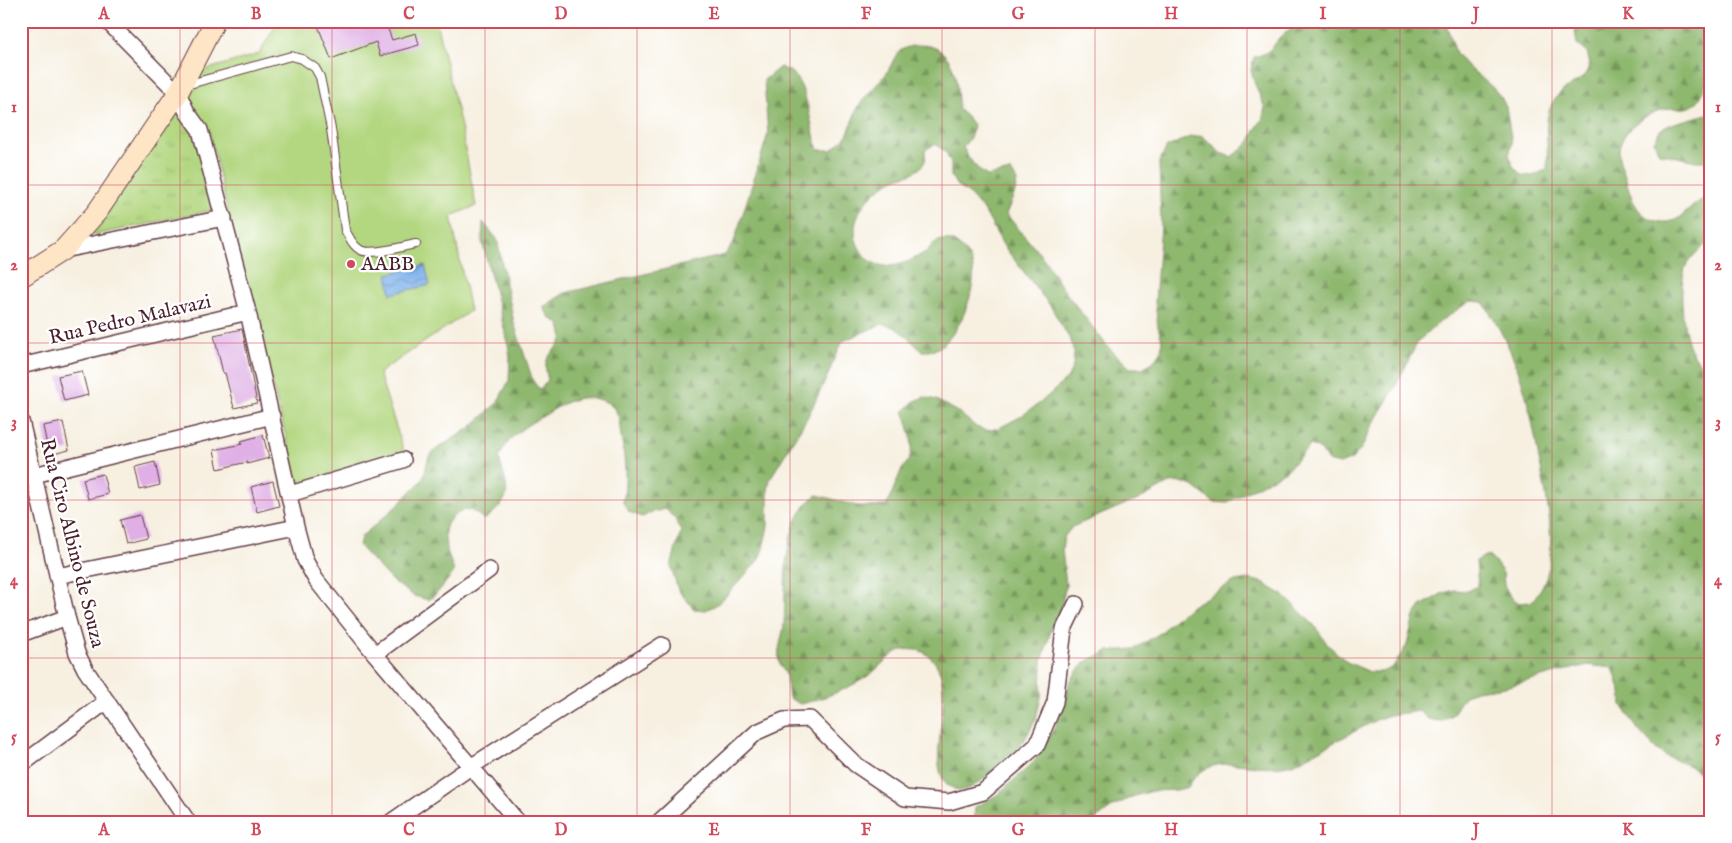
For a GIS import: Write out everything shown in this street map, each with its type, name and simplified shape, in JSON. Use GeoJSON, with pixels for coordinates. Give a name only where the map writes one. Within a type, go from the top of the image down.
{"type":"FeatureCollection","features":[{"type":"Feature","properties":{"kind":"street"},"geometry":{"type":"LineString","coordinates":[[107,21],[179,90],[187,112],[200,130],[248,312],[305,560],[316,580],[375,654],[518,822]]}},
{"type":"Feature","properties":{"kind":"street"},"geometry":{"type":"LineString","coordinates":[[21,277],[63,250],[97,212],[179,90],[215,21]]}},
{"type":"Feature","properties":{"kind":"street"},"geometry":{"type":"LineString","coordinates":[[63,250],[224,218]]}},
{"type":"Feature","properties":{"kind":"street","name":"Rua Pedro Malavazi"},"geometry":{"type":"LineString","coordinates":[[21,366],[248,312]]}},
{"type":"Feature","properties":{"kind":"street"},"geometry":{"type":"LineString","coordinates":[[34,475],[272,416]]}},
{"type":"Feature","properties":{"kind":"street","name":"Rua Ciro Albino de Souza"},"geometry":{"type":"LineString","coordinates":[[21,421],[67,617],[81,661],[187,821]]}},
{"type":"Feature","properties":{"kind":"street"},"geometry":{"type":"LineString","coordinates":[[290,494],[403,460]]}},
{"type":"Feature","properties":{"kind":"street"},"geometry":{"type":"LineString","coordinates":[[57,576],[296,527]]}},
{"type":"Feature","properties":{"kind":"street"},"geometry":{"type":"LineString","coordinates":[[375,654],[488,570]]}},
{"type":"Feature","properties":{"kind":"street"},"geometry":{"type":"LineString","coordinates":[[659,822],[757,732],[784,720],[810,719],[855,764],[905,798],[949,802],[983,792],[1037,744],[1055,702],[1064,629],[1076,604]]}},
{"type":"Feature","properties":{"kind":"street"},"geometry":{"type":"LineString","coordinates":[[21,634],[67,617]]}},
{"type":"Feature","properties":{"kind":"street"},"geometry":{"type":"LineString","coordinates":[[391,822],[472,766],[662,645]]}},
{"type":"Feature","properties":{"kind":"street"},"geometry":{"type":"LineString","coordinates":[[21,765],[107,701]]}},
{"type":"Feature","properties":{"kind":"lane"},"geometry":{"type":"LineString","coordinates":[[179,90],[291,56],[302,59],[315,68],[320,77],[331,129],[345,230],[353,243],[359,250],[367,253],[416,244]]}},
{"type":"Feature","properties":{"kind":"green space","name":"AABB"},"geometry":{"type":"Polygon","coordinates":[[[278,21],[436,21],[460,122],[476,206],[451,216],[470,311],[379,373],[404,452],[298,484],[229,217],[209,130],[187,109],[185,97],[195,78],[205,70],[259,54],[278,21]]]}},
{"type":"Feature","properties":{"kind":"green space"},"geometry":{"type":"Polygon","coordinates":[[[1299,21],[1445,21],[1456,53],[1464,63],[1492,87],[1501,97],[1506,107],[1512,143],[1509,155],[1513,166],[1521,175],[1533,176],[1547,169],[1547,120],[1553,102],[1562,91],[1584,76],[1590,65],[1587,52],[1577,44],[1575,31],[1580,21],[1648,21],[1652,27],[1664,25],[1670,21],[1711,21],[1711,74],[1707,77],[1701,97],[1692,106],[1657,111],[1641,120],[1627,132],[1622,140],[1619,148],[1619,157],[1630,194],[1635,204],[1641,213],[1651,219],[1670,222],[1678,219],[1703,199],[1711,196],[1711,239],[1687,264],[1683,276],[1682,296],[1683,317],[1689,345],[1698,362],[1711,377],[1711,782],[1692,767],[1657,750],[1639,731],[1622,705],[1621,692],[1613,668],[1588,665],[1505,687],[1476,691],[1465,695],[1452,715],[1441,721],[1428,719],[1419,711],[1390,715],[1378,719],[1295,763],[1265,767],[1223,764],[1210,767],[1198,774],[1188,787],[1177,790],[1153,791],[1134,796],[1112,807],[1092,822],[974,822],[975,807],[997,795],[1034,762],[1054,729],[1070,682],[1085,662],[1108,651],[1134,649],[1162,632],[1190,607],[1235,581],[1248,579],[1261,582],[1283,595],[1314,625],[1328,645],[1347,662],[1370,672],[1382,672],[1393,667],[1407,645],[1414,616],[1421,606],[1443,593],[1455,590],[1468,591],[1478,586],[1476,561],[1487,555],[1503,573],[1504,585],[1510,596],[1519,603],[1531,602],[1543,585],[1549,565],[1551,538],[1547,498],[1523,384],[1508,346],[1483,302],[1471,301],[1461,307],[1418,341],[1396,386],[1377,417],[1361,449],[1352,459],[1340,464],[1328,461],[1321,450],[1311,445],[1286,471],[1226,503],[1213,502],[1193,486],[1181,482],[1169,483],[1138,500],[1072,527],[1064,537],[1062,549],[1066,585],[1061,608],[1051,631],[1042,661],[1041,697],[1036,719],[1024,741],[1016,750],[980,782],[970,788],[958,791],[948,785],[941,773],[939,758],[943,699],[942,680],[936,664],[923,652],[910,649],[897,652],[868,676],[844,689],[818,699],[800,704],[789,698],[786,675],[779,656],[784,624],[787,554],[796,521],[805,507],[817,495],[859,506],[877,507],[887,505],[901,471],[909,460],[912,448],[911,436],[904,411],[913,402],[924,397],[936,400],[957,411],[976,427],[987,431],[999,428],[1020,417],[1040,403],[1068,378],[1073,366],[1074,353],[1071,341],[1051,307],[1003,245],[985,212],[968,193],[957,186],[951,176],[951,163],[945,151],[935,144],[925,150],[925,161],[919,169],[886,184],[866,201],[858,216],[855,236],[865,257],[882,266],[898,265],[913,259],[941,240],[949,240],[957,244],[965,252],[972,264],[972,286],[965,312],[951,336],[943,345],[933,350],[922,351],[894,327],[882,324],[843,341],[807,418],[770,479],[768,490],[768,526],[763,549],[758,561],[716,605],[706,610],[694,609],[678,590],[671,566],[681,531],[675,519],[665,509],[642,517],[629,512],[623,502],[625,469],[618,417],[610,404],[593,398],[571,400],[565,403],[524,428],[507,444],[499,458],[505,478],[505,499],[484,520],[470,510],[460,512],[452,517],[447,524],[445,539],[454,572],[429,600],[414,596],[392,581],[359,546],[361,537],[399,504],[423,479],[429,456],[438,448],[470,428],[497,403],[509,381],[510,357],[508,344],[482,241],[483,222],[497,239],[514,323],[533,381],[540,390],[548,380],[546,372],[547,361],[563,338],[560,324],[550,318],[543,307],[565,293],[725,255],[734,242],[768,134],[764,80],[780,67],[791,72],[802,88],[819,150],[831,150],[847,134],[857,109],[886,74],[901,50],[912,46],[924,45],[939,50],[950,61],[953,69],[957,85],[958,109],[974,126],[970,138],[963,147],[968,156],[976,167],[987,176],[1011,171],[1017,181],[1015,192],[1006,214],[1044,259],[1063,289],[1108,347],[1130,368],[1142,368],[1153,362],[1161,352],[1162,340],[1158,327],[1155,301],[1161,226],[1159,162],[1167,147],[1190,137],[1202,136],[1220,153],[1231,157],[1250,141],[1262,120],[1265,108],[1251,70],[1254,57],[1269,51],[1299,21]]]}},
{"type":"Feature","properties":{"kind":"green space"},"geometry":{"type":"Polygon","coordinates":[[[174,112],[179,114],[189,124],[218,209],[80,238],[174,112]]]}},
{"type":"Feature","properties":{"kind":"green space"},"geometry":{"type":"Polygon","coordinates":[[[1711,114],[1711,161],[1696,161],[1659,153],[1654,141],[1660,130],[1671,124],[1711,114]]]}},
{"type":"Feature","properties":{"kind":"water"},"geometry":{"type":"Polygon","coordinates":[[[425,265],[430,285],[391,294],[387,274],[425,265]]]}},
{"type":"Feature","properties":{"kind":"building"},"geometry":{"type":"Polygon","coordinates":[[[316,21],[385,21],[392,40],[416,33],[419,45],[380,56],[376,42],[331,59],[316,21]]]}},
{"type":"Feature","properties":{"kind":"building"},"geometry":{"type":"Polygon","coordinates":[[[242,329],[257,403],[234,408],[214,335],[242,329]]]}},
{"type":"Feature","properties":{"kind":"building"},"geometry":{"type":"Polygon","coordinates":[[[82,371],[88,395],[64,401],[58,376],[82,371]]]}},
{"type":"Feature","properties":{"kind":"building"},"geometry":{"type":"Polygon","coordinates":[[[63,422],[69,450],[49,455],[43,426],[63,422]]]}},
{"type":"Feature","properties":{"kind":"building"},"geometry":{"type":"Polygon","coordinates":[[[263,435],[269,458],[218,469],[214,450],[242,444],[241,441],[263,435]]]}},
{"type":"Feature","properties":{"kind":"building"},"geometry":{"type":"Polygon","coordinates":[[[155,462],[160,485],[140,490],[135,467],[155,462]]]}},
{"type":"Feature","properties":{"kind":"building"},"geometry":{"type":"Polygon","coordinates":[[[103,474],[108,494],[88,499],[83,479],[103,474]]]}},
{"type":"Feature","properties":{"kind":"building"},"geometry":{"type":"Polygon","coordinates":[[[273,481],[279,506],[257,512],[251,487],[273,481]]]}},
{"type":"Feature","properties":{"kind":"building"},"geometry":{"type":"Polygon","coordinates":[[[140,515],[146,539],[126,544],[120,520],[140,515]]]}},
{"type":"Feature","properties":{"kind":"place","name":"AABB"},"geometry":{"type":"Point","coordinates":[351,264]}}]}
